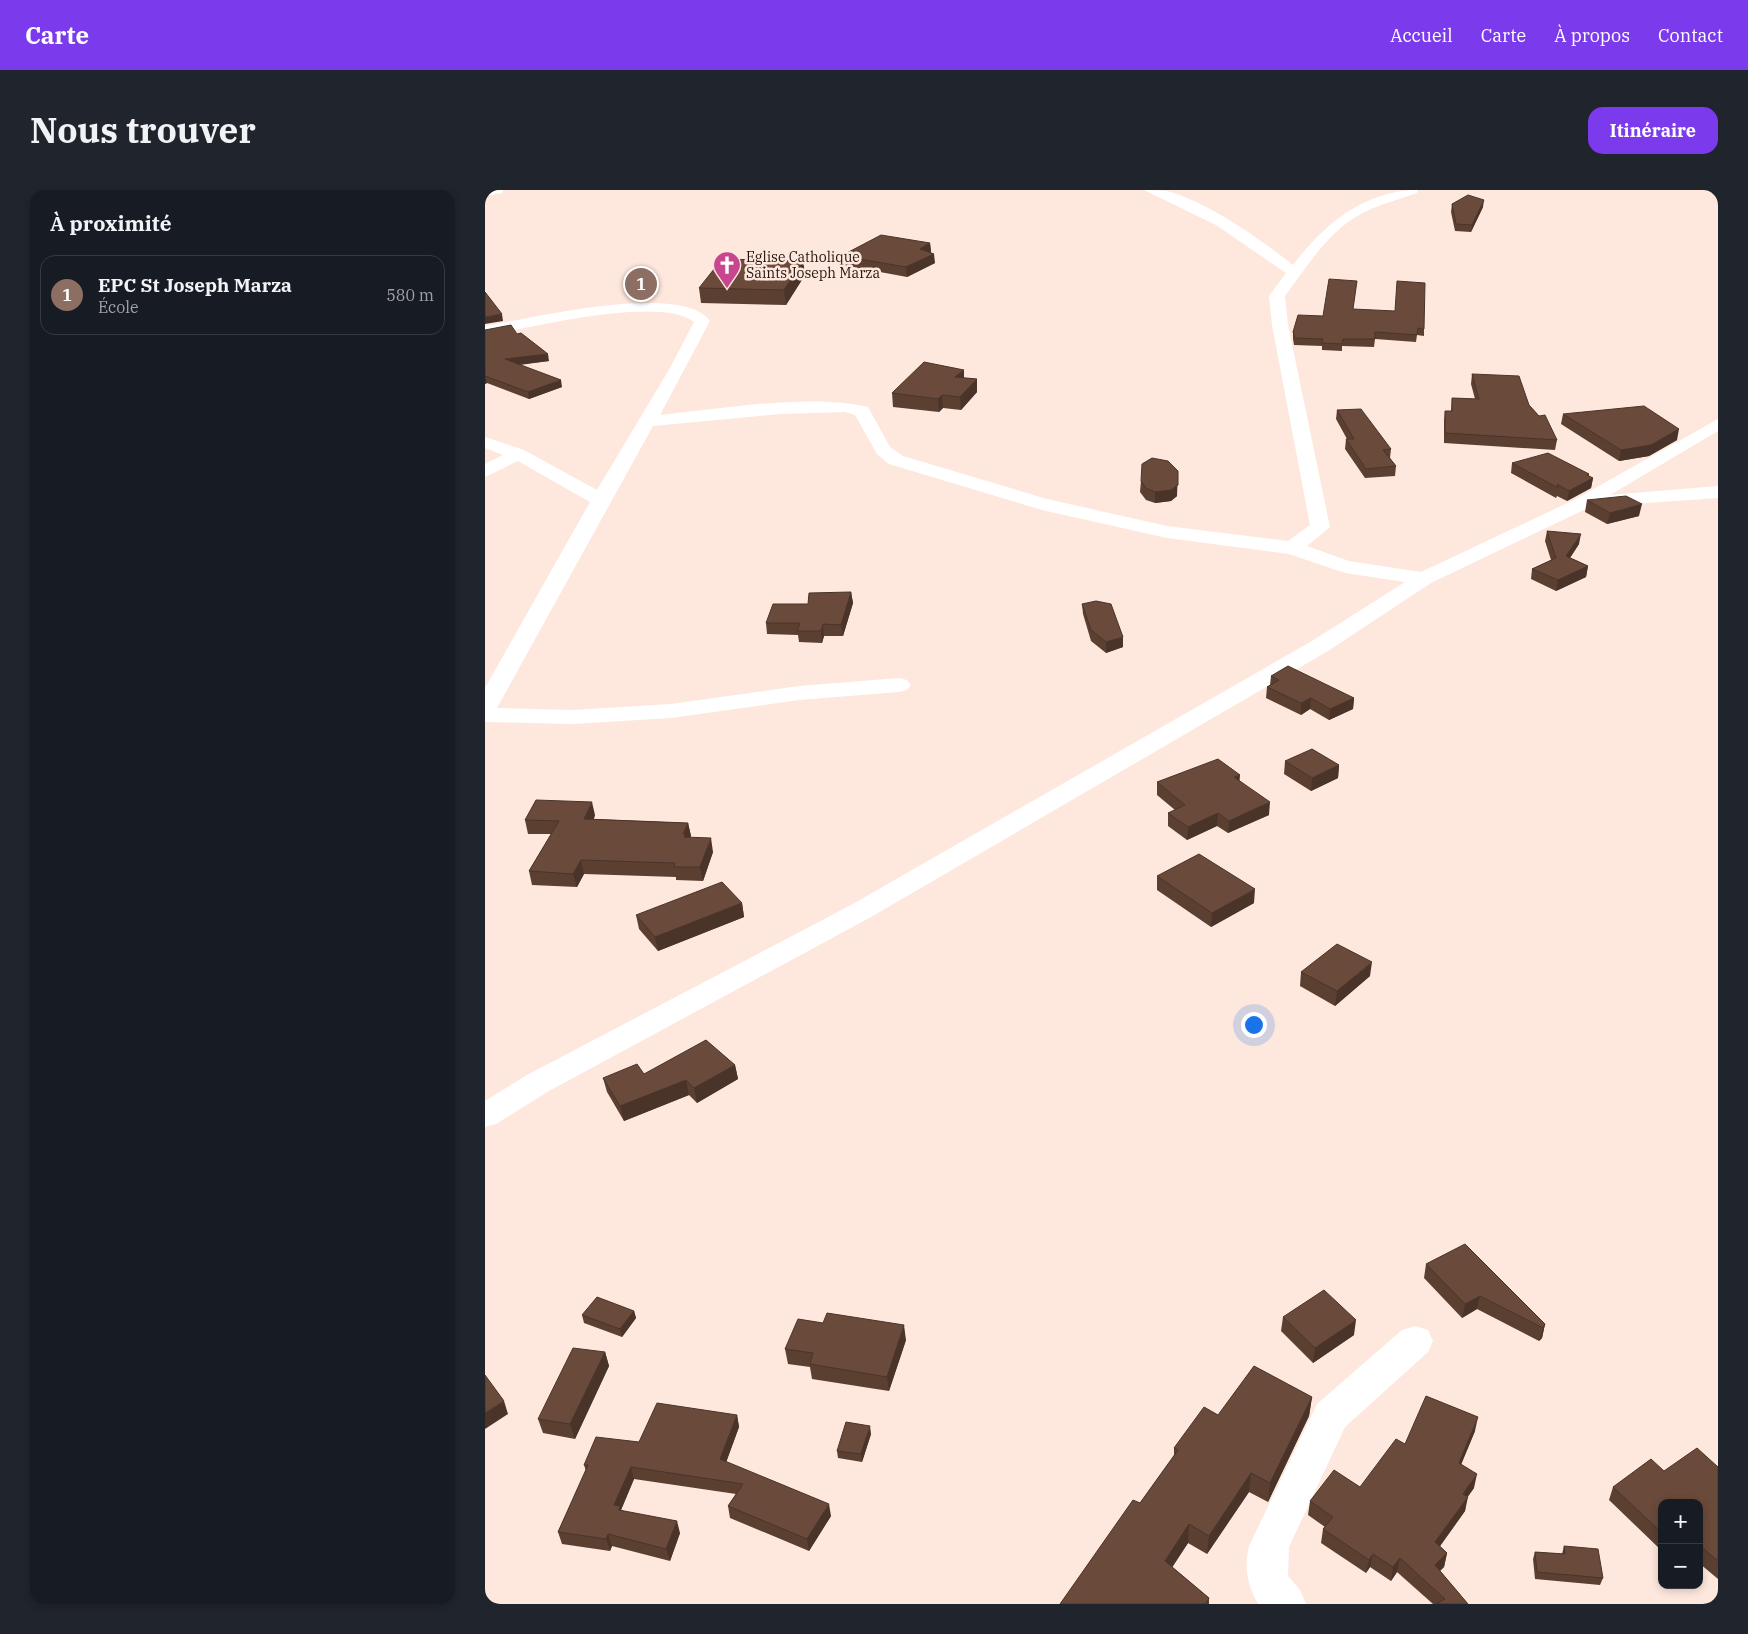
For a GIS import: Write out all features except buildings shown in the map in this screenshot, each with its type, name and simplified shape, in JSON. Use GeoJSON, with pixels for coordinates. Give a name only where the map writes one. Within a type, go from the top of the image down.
{"type":"FeatureCollection","features":[{"type":"Feature","properties":{"kind":"street"},"geometry":{"type":"LineString","coordinates":[[485,192],[497,190]]}},
{"type":"Feature","properties":{"kind":"street"},"geometry":{"type":"LineString","coordinates":[[1150,190],[1176,199],[1224,223],[1251,239],[1295,273]]}},
{"type":"Feature","properties":{"kind":"street"},"geometry":{"type":"LineString","coordinates":[[1292,548],[1320,527],[1278,311],[1277,296],[1334,228],[1348,217],[1374,203],[1412,190]]}},
{"type":"Feature","properties":{"kind":"street"},"geometry":{"type":"LineString","coordinates":[[485,331],[601,311],[654,308],[688,311],[702,321],[678,368],[601,500],[485,709]]}},
{"type":"Feature","properties":{"kind":"street"},"geometry":{"type":"LineString","coordinates":[[647,420],[845,407],[862,411],[883,450],[896,460],[1041,504],[1157,530],[1292,548],[1345,567],[1424,579]]}},
{"type":"Feature","properties":{"kind":"street"},"geometry":{"type":"LineString","coordinates":[[485,1116],[538,1083],[861,911],[1320,646],[1424,579],[1581,504],[1718,424]]}},
{"type":"Feature","properties":{"kind":"street"},"geometry":{"type":"LineString","coordinates":[[485,442],[518,454],[601,500]]}},
{"type":"Feature","properties":{"kind":"street"},"geometry":{"type":"LineString","coordinates":[[485,471],[518,454]]}},
{"type":"Feature","properties":{"kind":"street"},"geometry":{"type":"LineString","coordinates":[[1581,504],[1718,492]]}},
{"type":"Feature","properties":{"kind":"street"},"geometry":{"type":"LineString","coordinates":[[485,715],[573,716],[671,711],[799,692],[899,685]]}},
{"type":"Feature","properties":{"kind":"street"},"geometry":{"type":"LineString","coordinates":[[1285,1604],[1271,1590],[1264,1565],[1269,1546],[1331,1416],[1415,1341]]}},
{"type":"Feature","properties":{"kind":"place","name":"EPC St Joseph Marza"},"geometry":{"type":"Point","coordinates":[641,284]}},
{"type":"Feature","properties":{"kind":"place","name":"Eglise Catholique Saints Joseph Marza"},"geometry":{"type":"Point","coordinates":[727,289]}}]}
